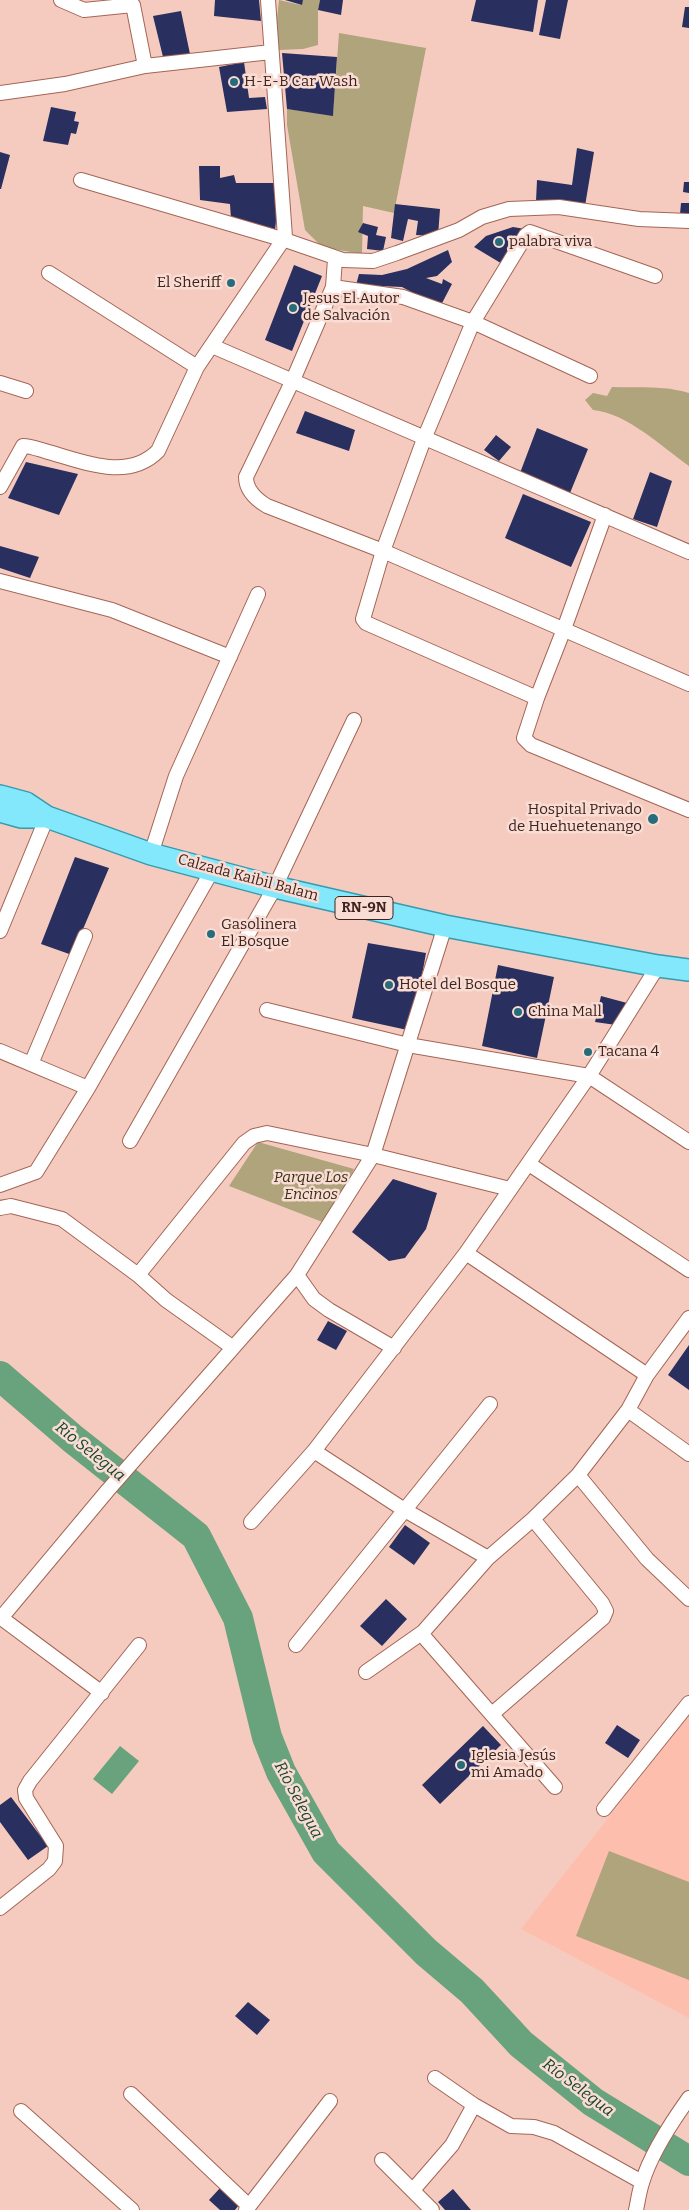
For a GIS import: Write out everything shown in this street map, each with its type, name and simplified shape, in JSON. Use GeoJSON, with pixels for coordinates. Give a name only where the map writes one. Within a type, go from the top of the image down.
{"type":"FeatureCollection","features":[{"type":"Feature","properties":{"kind":"main road","name":"Calzada Kaibil Balam"},"geometry":{"type":"LineString","coordinates":[[0,796],[26,803],[47,817],[151,854],[275,887],[445,926],[658,966],[689,970]]}},
{"type":"Feature","properties":{"kind":"main road","name":"Calzada Kaibil Balam"},"geometry":{"type":"LineString","coordinates":[[0,811],[21,817],[47,817]]}},
{"type":"Feature","properties":{"kind":"street"},"geometry":{"type":"LineString","coordinates":[[61,0],[84,10],[133,5],[145,66]]}},
{"type":"Feature","properties":{"kind":"street"},"geometry":{"type":"LineString","coordinates":[[1,481],[20,448],[26,446],[113,468],[135,467],[143,464],[158,451],[197,367],[284,240],[268,0]]}},
{"type":"Feature","properties":{"kind":"street"},"geometry":{"type":"LineString","coordinates":[[0,93],[65,84],[145,66],[271,52]]}},
{"type":"Feature","properties":{"kind":"street"},"geometry":{"type":"LineString","coordinates":[[82,180],[284,240],[335,259],[373,261],[459,230],[482,217],[510,209],[559,207],[639,219],[689,221]]}},
{"type":"Feature","properties":{"kind":"street"},"geometry":{"type":"LineString","coordinates":[[536,698],[366,623],[363,619],[383,551],[424,439],[472,322],[528,232],[655,276]]}},
{"type":"Feature","properties":{"kind":"street"},"geometry":{"type":"LineString","coordinates":[[335,259],[333,287],[294,380],[246,477],[251,492],[260,502],[268,506],[383,551],[689,684]]}},
{"type":"Feature","properties":{"kind":"street"},"geometry":{"type":"LineString","coordinates":[[49,273],[197,367]]}},
{"type":"Feature","properties":{"kind":"street"},"geometry":{"type":"LineString","coordinates":[[333,287],[403,297],[472,322],[590,376]]}},
{"type":"Feature","properties":{"kind":"street"},"geometry":{"type":"LineString","coordinates":[[212,346],[689,552]]}},
{"type":"Feature","properties":{"kind":"street"},"geometry":{"type":"LineString","coordinates":[[0,383],[26,391]]}},
{"type":"Feature","properties":{"kind":"street"},"geometry":{"type":"LineString","coordinates":[[605,516],[564,629],[536,698],[524,736],[528,743],[689,810]]}},
{"type":"Feature","properties":{"kind":"street"},"geometry":{"type":"LineString","coordinates":[[0,581],[112,610],[230,657]]}},
{"type":"Feature","properties":{"kind":"street"},"geometry":{"type":"LineString","coordinates":[[151,854],[176,776],[258,594]]}},
{"type":"Feature","properties":{"kind":"street"},"geometry":{"type":"LineString","coordinates":[[130,1141],[275,887],[354,720]]}},
{"type":"Feature","properties":{"kind":"street"},"geometry":{"type":"LineString","coordinates":[[0,931],[47,817]]}},
{"type":"Feature","properties":{"kind":"street"},"geometry":{"type":"LineString","coordinates":[[0,1186],[36,1172],[88,1088],[213,869]]}},
{"type":"Feature","properties":{"kind":"street"},"geometry":{"type":"LineString","coordinates":[[102,1693],[1,1617],[108,1490],[297,1275],[373,1156],[445,926]]}},
{"type":"Feature","properties":{"kind":"street"},"geometry":{"type":"LineString","coordinates":[[31,1064],[85,936]]}},
{"type":"Feature","properties":{"kind":"street"},"geometry":{"type":"LineString","coordinates":[[251,1522],[314,1452],[466,1253],[589,1076],[658,966]]}},
{"type":"Feature","properties":{"kind":"street"},"geometry":{"type":"LineString","coordinates":[[267,1010],[408,1045],[589,1076],[689,1142]]}},
{"type":"Feature","properties":{"kind":"street"},"geometry":{"type":"LineString","coordinates":[[0,1051],[88,1088]]}},
{"type":"Feature","properties":{"kind":"street"},"geometry":{"type":"LineString","coordinates":[[138,1275],[244,1143],[254,1136],[268,1133],[510,1189]]}},
{"type":"Feature","properties":{"kind":"street"},"geometry":{"type":"LineString","coordinates":[[529,1164],[689,1270]]}},
{"type":"Feature","properties":{"kind":"street"},"geometry":{"type":"LineString","coordinates":[[0,1208],[11,1206],[62,1218],[138,1275],[166,1300],[232,1347]]}},
{"type":"Feature","properties":{"kind":"street"},"geometry":{"type":"LineString","coordinates":[[466,1253],[647,1375]]}},
{"type":"Feature","properties":{"kind":"street"},"geometry":{"type":"LineString","coordinates":[[297,1275],[314,1299],[329,1310],[394,1348]]}},
{"type":"Feature","properties":{"kind":"street"},"geometry":{"type":"LineString","coordinates":[[366,1672],[423,1632],[488,1558],[533,1519],[578,1475],[628,1410],[647,1375],[689,1318]]}},
{"type":"Feature","properties":{"kind":"street"},"geometry":{"type":"LineString","coordinates":[[296,1645],[490,1404]]}},
{"type":"Feature","properties":{"kind":"street"},"geometry":{"type":"LineString","coordinates":[[628,1410],[689,1454]]}},
{"type":"Feature","properties":{"kind":"street"},"geometry":{"type":"LineString","coordinates":[[314,1452],[404,1509],[488,1558]]}},
{"type":"Feature","properties":{"kind":"street"},"geometry":{"type":"LineString","coordinates":[[578,1475],[647,1559],[689,1599]]}},
{"type":"Feature","properties":{"kind":"street"},"geometry":{"type":"LineString","coordinates":[[492,1714],[603,1618],[606,1611],[602,1602],[533,1519]]}},
{"type":"Feature","properties":{"kind":"street"},"geometry":{"type":"LineString","coordinates":[[423,1632],[425,1638],[555,1787]]}},
{"type":"Feature","properties":{"kind":"street"},"geometry":{"type":"LineString","coordinates":[[0,1908],[49,1869],[55,1861],[56,1846],[26,1798],[25,1790],[30,1781],[139,1646]]}},
{"type":"Feature","properties":{"kind":"street"},"geometry":{"type":"LineString","coordinates":[[604,1809],[689,1702]]}},
{"type":"Feature","properties":{"kind":"street"},"geometry":{"type":"LineString","coordinates":[[435,2078],[474,2105],[511,2126],[534,2127],[554,2133],[642,2182]]}},
{"type":"Feature","properties":{"kind":"street"},"geometry":{"type":"LineString","coordinates":[[131,2094],[247,2208],[330,2101]]}},
{"type":"Feature","properties":{"kind":"street"},"geometry":{"type":"LineString","coordinates":[[636,2210],[642,2182],[653,2158],[671,2124],[689,2098]]}},
{"type":"Feature","properties":{"kind":"street"},"geometry":{"type":"LineString","coordinates":[[413,2190],[452,2145],[474,2105]]}},
{"type":"Feature","properties":{"kind":"street"},"geometry":{"type":"LineString","coordinates":[[21,2112],[132,2210]]}},
{"type":"Feature","properties":{"kind":"street"},"geometry":{"type":"LineString","coordinates":[[382,2160],[432,2210]]}},
{"type":"Feature","properties":{"kind":"shaded area"},"geometry":{"type":"Polygon","coordinates":[[[689,1715],[689,2018],[521,1929],[689,1715]]]}},
{"type":"Feature","properties":{"kind":"shaded area"},"geometry":{"type":"Polygon","coordinates":[[[120,1746],[139,1761],[112,1794],[93,1779],[120,1746]]]}},
{"type":"Feature","properties":{"kind":"green space"},"geometry":{"type":"Polygon","coordinates":[[[279,0],[301,5],[303,0],[320,0],[318,10],[318,45],[303,49],[279,50],[276,29],[279,0]]]}},
{"type":"Feature","properties":{"kind":"green space"},"geometry":{"type":"Polygon","coordinates":[[[339,33],[426,48],[394,213],[363,206],[362,254],[322,247],[305,230],[287,125],[287,109],[333,115],[339,33]]]}},
{"type":"Feature","properties":{"kind":"green space"},"geometry":{"type":"Polygon","coordinates":[[[612,387],[660,388],[689,393],[689,466],[644,432],[619,417],[593,410],[585,400],[593,393],[607,396],[612,387]]]}},
{"type":"Feature","properties":{"kind":"green space","name":"Parque Los Encinos"},"geometry":{"type":"Polygon","coordinates":[[[258,1142],[354,1169],[325,1223],[229,1186],[258,1142]]]}},
{"type":"Feature","properties":{"kind":"green space"},"geometry":{"type":"Polygon","coordinates":[[[609,1851],[689,1882],[689,1980],[576,1936],[609,1851]]]}},
{"type":"Feature","properties":{"kind":"building"},"geometry":{"type":"Polygon","coordinates":[[[215,0],[259,0],[261,21],[214,16],[215,0]]]}},
{"type":"Feature","properties":{"kind":"building"},"geometry":{"type":"Polygon","coordinates":[[[285,0],[303,0],[302,5],[285,0]]]}},
{"type":"Feature","properties":{"kind":"building"},"geometry":{"type":"Polygon","coordinates":[[[320,0],[343,0],[341,15],[318,10],[320,0]]]}},
{"type":"Feature","properties":{"kind":"building"},"geometry":{"type":"Polygon","coordinates":[[[476,0],[538,0],[533,32],[471,21],[476,0]]]}},
{"type":"Feature","properties":{"kind":"building"},"geometry":{"type":"Polygon","coordinates":[[[546,0],[568,0],[560,39],[539,35],[546,0]]]}},
{"type":"Feature","properties":{"kind":"building"},"geometry":{"type":"Polygon","coordinates":[[[685,7],[689,7],[689,28],[682,27],[685,7]]]}},
{"type":"Feature","properties":{"kind":"building"},"geometry":{"type":"Polygon","coordinates":[[[181,11],[190,54],[164,61],[153,16],[181,11]]]}},
{"type":"Feature","properties":{"kind":"building"},"geometry":{"type":"Polygon","coordinates":[[[282,53],[337,57],[333,116],[287,109],[282,53]]]}},
{"type":"Feature","properties":{"kind":"building","name":"H-E-B Car Wash"},"geometry":{"type":"Polygon","coordinates":[[[244,62],[249,98],[265,97],[267,109],[227,112],[219,67],[244,62]]]}},
{"type":"Feature","properties":{"kind":"building"},"geometry":{"type":"Polygon","coordinates":[[[51,107],[76,112],[74,121],[79,122],[76,134],[71,133],[68,145],[43,141],[51,107]]]}},
{"type":"Feature","properties":{"kind":"building"},"geometry":{"type":"Polygon","coordinates":[[[577,148],[594,152],[585,206],[536,201],[537,180],[572,185],[577,148]]]}},
{"type":"Feature","properties":{"kind":"building"},"geometry":{"type":"Polygon","coordinates":[[[0,152],[10,155],[1,189],[0,189],[0,152]]]}},
{"type":"Feature","properties":{"kind":"building"},"geometry":{"type":"Polygon","coordinates":[[[199,166],[220,166],[220,178],[234,175],[236,183],[275,183],[277,210],[275,231],[231,219],[230,204],[200,200],[199,166]]]}},
{"type":"Feature","properties":{"kind":"building"},"geometry":{"type":"Polygon","coordinates":[[[684,182],[689,182],[689,193],[683,192],[684,182]]]}},
{"type":"Feature","properties":{"kind":"building"},"geometry":{"type":"Polygon","coordinates":[[[681,203],[689,203],[689,214],[680,214],[681,203]]]}},
{"type":"Feature","properties":{"kind":"building"},"geometry":{"type":"Polygon","coordinates":[[[395,204],[440,209],[438,236],[416,235],[418,221],[408,219],[403,241],[391,238],[395,204]]]}},
{"type":"Feature","properties":{"kind":"building"},"geometry":{"type":"Polygon","coordinates":[[[363,223],[378,227],[376,235],[386,237],[383,251],[367,249],[368,236],[358,232],[363,223]]]}},
{"type":"Feature","properties":{"kind":"building","name":"palabra viva"},"geometry":{"type":"Polygon","coordinates":[[[513,227],[525,229],[504,265],[474,247],[486,236],[513,227]]]}},
{"type":"Feature","properties":{"kind":"building"},"geometry":{"type":"Polygon","coordinates":[[[448,250],[452,262],[437,276],[426,278],[442,284],[443,279],[452,284],[440,307],[402,287],[356,285],[359,274],[382,275],[407,269],[448,250]]]}},
{"type":"Feature","properties":{"kind":"building","name":"Jesus El Autor de Salvación"},"geometry":{"type":"Polygon","coordinates":[[[294,265],[322,276],[292,351],[265,340],[294,265]]]}},
{"type":"Feature","properties":{"kind":"building"},"geometry":{"type":"Polygon","coordinates":[[[305,411],[355,430],[349,451],[296,433],[305,411]]]}},
{"type":"Feature","properties":{"kind":"building"},"geometry":{"type":"Polygon","coordinates":[[[537,428],[588,449],[570,493],[520,473],[537,428]]]}},
{"type":"Feature","properties":{"kind":"building"},"geometry":{"type":"Polygon","coordinates":[[[496,435],[511,447],[499,461],[484,450],[496,435]]]}},
{"type":"Feature","properties":{"kind":"building"},"geometry":{"type":"Polygon","coordinates":[[[26,462],[78,474],[59,515],[8,498],[26,462]]]}},
{"type":"Feature","properties":{"kind":"building"},"geometry":{"type":"Polygon","coordinates":[[[650,472],[672,481],[657,527],[633,519],[650,472]]]}},
{"type":"Feature","properties":{"kind":"building"},"geometry":{"type":"Polygon","coordinates":[[[523,494],[591,522],[571,567],[505,538],[523,494]]]}},
{"type":"Feature","properties":{"kind":"building"},"geometry":{"type":"Polygon","coordinates":[[[0,546],[39,557],[30,578],[0,568],[0,546]]]}},
{"type":"Feature","properties":{"kind":"building"},"geometry":{"type":"Polygon","coordinates":[[[75,857],[109,868],[72,955],[41,944],[75,857]]]}},
{"type":"Feature","properties":{"kind":"building","name":"Hotel del Bosque"},"geometry":{"type":"Polygon","coordinates":[[[368,943],[426,953],[412,1031],[352,1018],[368,943]]]}},
{"type":"Feature","properties":{"kind":"building","name":"China Mall"},"geometry":{"type":"Polygon","coordinates":[[[498,965],[554,977],[537,1058],[482,1046],[498,965]]]}},
{"type":"Feature","properties":{"kind":"building"},"geometry":{"type":"Polygon","coordinates":[[[601,996],[627,1003],[616,1025],[595,1022],[601,996]]]}},
{"type":"Feature","properties":{"kind":"building"},"geometry":{"type":"Polygon","coordinates":[[[393,1179],[437,1193],[426,1229],[405,1258],[389,1261],[352,1232],[393,1179]]]}},
{"type":"Feature","properties":{"kind":"building"},"geometry":{"type":"Polygon","coordinates":[[[328,1321],[347,1331],[336,1350],[317,1340],[328,1321]]]}},
{"type":"Feature","properties":{"kind":"building"},"geometry":{"type":"Polygon","coordinates":[[[689,1345],[689,1390],[668,1375],[689,1345]]]}},
{"type":"Feature","properties":{"kind":"building"},"geometry":{"type":"Polygon","coordinates":[[[405,1525],[430,1543],[414,1565],[389,1547],[405,1525]]]}},
{"type":"Feature","properties":{"kind":"building"},"geometry":{"type":"Polygon","coordinates":[[[386,1599],[407,1619],[382,1646],[360,1626],[386,1599]]]}},
{"type":"Feature","properties":{"kind":"building"},"geometry":{"type":"Polygon","coordinates":[[[617,1725],[640,1740],[628,1758],[605,1743],[617,1725]]]}},
{"type":"Feature","properties":{"kind":"building","name":"Iglesia Jesús mi Amado"},"geometry":{"type":"Polygon","coordinates":[[[483,1726],[501,1745],[440,1804],[422,1785],[483,1726]]]}},
{"type":"Feature","properties":{"kind":"building"},"geometry":{"type":"Polygon","coordinates":[[[11,1797],[48,1846],[28,1860],[0,1822],[0,1805],[11,1797]]]}},
{"type":"Feature","properties":{"kind":"building"},"geometry":{"type":"Polygon","coordinates":[[[248,2002],[270,2020],[257,2035],[235,2016],[248,2002]]]}},
{"type":"Feature","properties":{"kind":"building"},"geometry":{"type":"Polygon","coordinates":[[[220,2188],[239,2205],[235,2210],[220,2210],[209,2200],[220,2188]]]}},
{"type":"Feature","properties":{"kind":"building"},"geometry":{"type":"Polygon","coordinates":[[[453,2189],[471,2210],[445,2210],[438,2202],[453,2189]]]}},
{"type":"Feature","properties":{"kind":"waterway","name":"Río Selegua"},"geometry":{"type":"LineString","coordinates":[[0,1376],[73,1439],[196,1536],[238,1618],[267,1737],[281,1772],[326,1852],[426,1952],[472,1991],[521,2044],[593,2102],[689,2161]]}},
{"type":"Feature","properties":{"kind":"place","name":"H-E-B Car Wash"},"geometry":{"type":"Point","coordinates":[234,82]}},
{"type":"Feature","properties":{"kind":"place","name":"palabra viva"},"geometry":{"type":"Point","coordinates":[499,242]}},
{"type":"Feature","properties":{"kind":"place","name":"El Sheriff"},"geometry":{"type":"Point","coordinates":[231,283]}},
{"type":"Feature","properties":{"kind":"place","name":"Jesus El Autor de Salvación"},"geometry":{"type":"Point","coordinates":[293,308]}},
{"type":"Feature","properties":{"kind":"place","name":"Hospital Privado de Huehuetenango"},"geometry":{"type":"Point","coordinates":[653,819]}},
{"type":"Feature","properties":{"kind":"place","name":"Gasolinera El Bosque"},"geometry":{"type":"Point","coordinates":[211,934]}},
{"type":"Feature","properties":{"kind":"place","name":"Hotel del Bosque"},"geometry":{"type":"Point","coordinates":[389,985]}},
{"type":"Feature","properties":{"kind":"place","name":"China Mall"},"geometry":{"type":"Point","coordinates":[518,1012]}},
{"type":"Feature","properties":{"kind":"place","name":"Tacana 4"},"geometry":{"type":"Point","coordinates":[588,1052]}},
{"type":"Feature","properties":{"kind":"place","name":"Iglesia Jesús mi Amado"},"geometry":{"type":"Point","coordinates":[461,1765]}}]}
